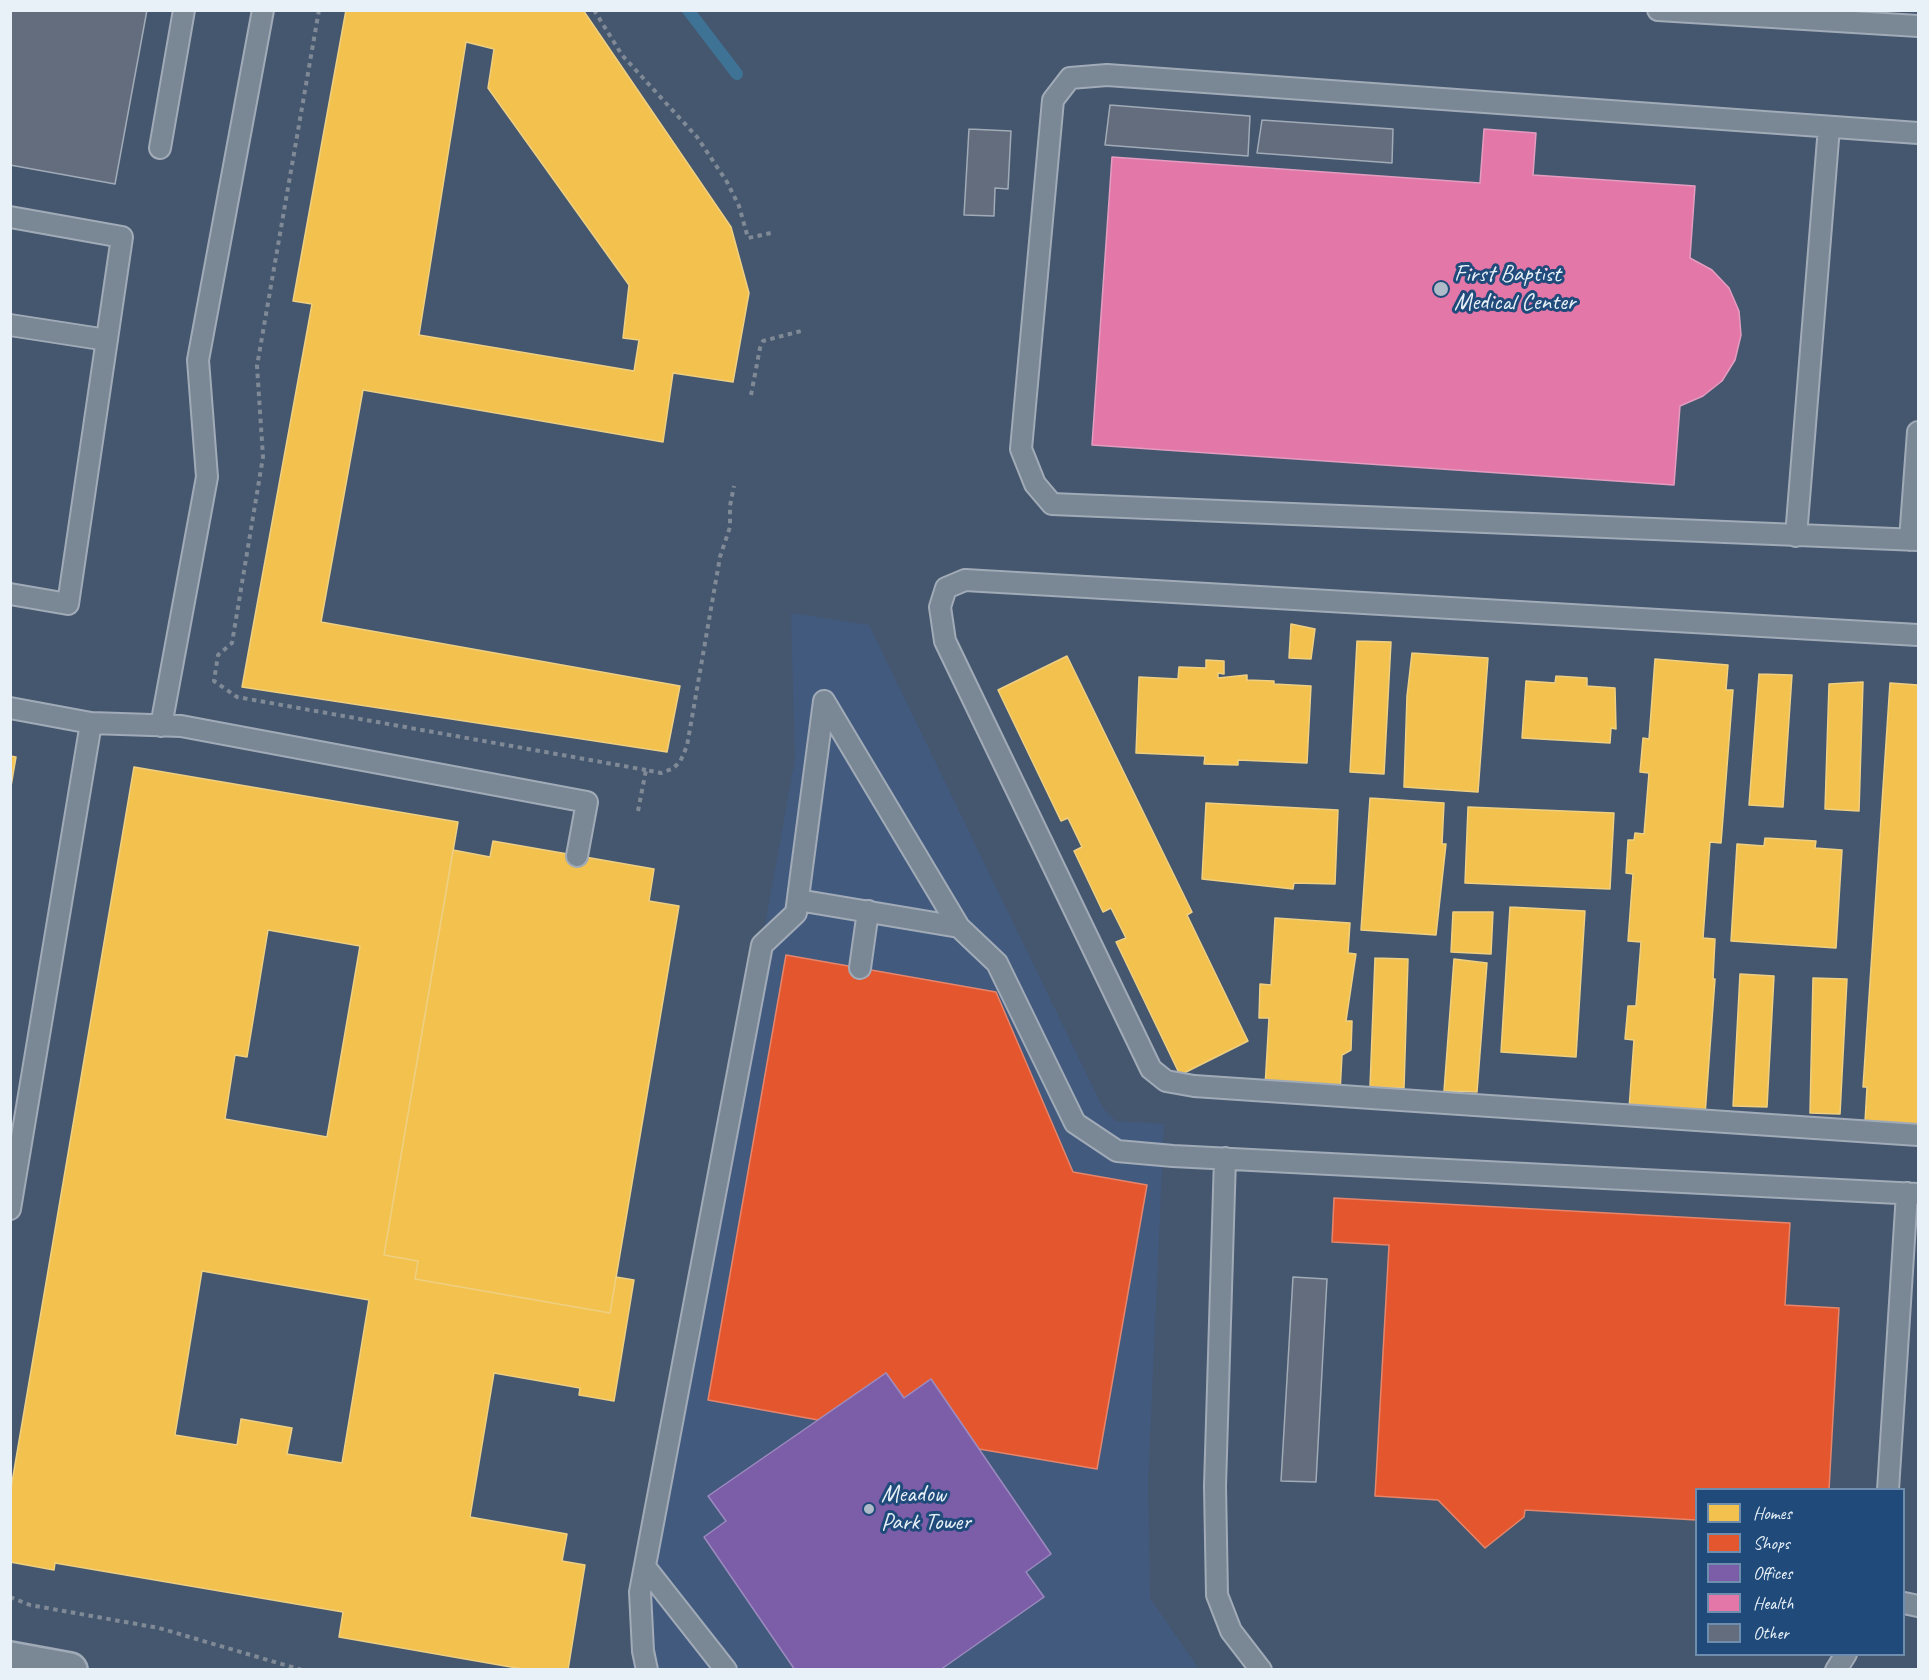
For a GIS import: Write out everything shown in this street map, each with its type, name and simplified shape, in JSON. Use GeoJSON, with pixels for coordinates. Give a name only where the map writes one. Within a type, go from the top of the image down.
{"type":"FeatureCollection","features":[{"type":"Feature","properties":{"kind":"main road"},"geometry":{"type":"LineString","coordinates":[[10,1659],[70,1670]]}},
{"type":"Feature","properties":{"kind":"lane"},"geometry":{"type":"LineString","coordinates":[[160,148],[184,10]]}},
{"type":"Feature","properties":{"kind":"lane"},"geometry":{"type":"LineString","coordinates":[[161,726],[207,477],[198,360],[263,10]]}},
{"type":"Feature","properties":{"kind":"lane"},"geometry":{"type":"LineString","coordinates":[[1658,10],[1918,26]]}},
{"type":"Feature","properties":{"kind":"lane"},"geometry":{"type":"LineString","coordinates":[[1918,134],[1107,75],[1070,78],[1053,100],[1021,449],[1035,484],[1052,504],[1914,540],[1918,432]]}},
{"type":"Feature","properties":{"kind":"lane"},"geometry":{"type":"LineString","coordinates":[[1796,536],[1829,126]]}},
{"type":"Feature","properties":{"kind":"lane"},"geometry":{"type":"LineString","coordinates":[[10,217],[122,237],[68,604],[10,594]]}},
{"type":"Feature","properties":{"kind":"lane"},"geometry":{"type":"LineString","coordinates":[[10,325],[107,340]]}},
{"type":"Feature","properties":{"kind":"lane"},"geometry":{"type":"LineString","coordinates":[[1918,635],[965,580],[946,588],[940,607],[945,641],[1151,1070],[1166,1081],[1206,1087],[1918,1135]]}},
{"type":"Feature","properties":{"kind":"lane"},"geometry":{"type":"LineString","coordinates":[[647,1670],[643,1651],[640,1592],[762,945],[796,913],[824,701],[935,883],[959,927],[997,963],[1075,1123],[1117,1151],[1913,1194],[1888,1488]]}},
{"type":"Feature","properties":{"kind":"lane"},"geometry":{"type":"LineString","coordinates":[[10,708],[91,723],[181,726],[587,802],[577,856]]}},
{"type":"Feature","properties":{"kind":"lane"},"geometry":{"type":"LineString","coordinates":[[10,1209],[91,723]]}},
{"type":"Feature","properties":{"kind":"lane"},"geometry":{"type":"LineString","coordinates":[[798,900],[959,927]]}},
{"type":"Feature","properties":{"kind":"lane"},"geometry":{"type":"LineString","coordinates":[[860,968],[868,912]]}},
{"type":"Feature","properties":{"kind":"lane"},"geometry":{"type":"LineString","coordinates":[[1225,1158],[1215,1486],[1217,1594],[1231,1631],[1261,1670]]}},
{"type":"Feature","properties":{"kind":"lane"},"geometry":{"type":"LineString","coordinates":[[645,1567],[726,1670]]}},
{"type":"Feature","properties":{"kind":"lane"},"geometry":{"type":"LineString","coordinates":[[1836,1670],[1845,1656]]}},
{"type":"Feature","properties":{"kind":"path"},"geometry":{"type":"LineString","coordinates":[[319,10],[257,366],[263,457],[232,643],[218,655],[214,681],[237,698],[662,773],[672,769],[680,762],[687,746],[720,557],[730,527],[730,506],[734,486]]}},
{"type":"Feature","properties":{"kind":"path"},"geometry":{"type":"LineString","coordinates":[[594,10],[622,55],[697,137],[727,182],[735,198],[748,238],[771,232]]}},
{"type":"Feature","properties":{"kind":"path"},"geometry":{"type":"LineString","coordinates":[[751,395],[760,348],[764,341],[801,331]]}},
{"type":"Feature","properties":{"kind":"path"},"geometry":{"type":"LineString","coordinates":[[638,811],[646,770]]}},
{"type":"Feature","properties":{"kind":"path"},"geometry":{"type":"LineString","coordinates":[[10,1597],[30,1605],[159,1628],[302,1670]]}},
{"type":"Feature","properties":{"kind":"shaded area"},"geometry":{"type":"Polygon","coordinates":[[[791,613],[869,625],[1103,1108],[1116,1121],[1164,1124],[1148,1482],[1150,1598],[1199,1669],[632,1670],[795,758],[791,613]]]}},
{"type":"Feature","properties":{"kind":"building: Homes"},"geometry":{"type":"Polygon","coordinates":[[[346,10],[583,10],[731,227],[749,293],[733,382],[673,373],[663,442],[363,390],[321,622],[680,686],[667,752],[242,687],[312,304],[293,301],[346,10]],[[466,42],[419,335],[634,371],[639,340],[623,338],[629,285],[488,88],[494,49],[466,42]]]}},
{"type":"Feature","properties":{"kind":"building: Homes"},"geometry":{"type":"Polygon","coordinates":[[[1291,624],[1315,629],[1311,659],[1289,658],[1291,624]]]}},
{"type":"Feature","properties":{"kind":"building: Homes"},"geometry":{"type":"Polygon","coordinates":[[[1357,641],[1391,642],[1384,774],[1350,772],[1357,641]]]}},
{"type":"Feature","properties":{"kind":"building: Homes"},"geometry":{"type":"Polygon","coordinates":[[[1412,653],[1488,658],[1478,792],[1404,787],[1407,696],[1412,653]]]}},
{"type":"Feature","properties":{"kind":"building: Homes"},"geometry":{"type":"Polygon","coordinates":[[[1067,656],[1192,912],[1187,915],[1248,1041],[1180,1075],[1116,942],[1126,938],[1111,908],[1103,912],[1074,851],[1082,847],[1068,818],[1061,821],[998,690],[1067,656]]]}},
{"type":"Feature","properties":{"kind":"building: Homes"},"geometry":{"type":"Polygon","coordinates":[[[1655,659],[1728,665],[1726,690],[1733,690],[1721,843],[1710,842],[1703,938],[1715,939],[1713,979],[1715,979],[1705,1115],[1629,1109],[1634,1040],[1625,1039],[1628,1006],[1636,1006],[1641,942],[1628,941],[1633,874],[1626,873],[1628,840],[1634,840],[1635,833],[1644,834],[1649,773],[1640,772],[1643,738],[1649,739],[1655,659]]]}},
{"type":"Feature","properties":{"kind":"building: Homes"},"geometry":{"type":"Polygon","coordinates":[[[1206,660],[1224,661],[1224,674],[1218,673],[1218,678],[1247,675],[1247,680],[1311,686],[1307,763],[1238,760],[1238,765],[1204,764],[1205,756],[1136,753],[1139,677],[1178,679],[1179,667],[1206,668],[1206,660]]]}},
{"type":"Feature","properties":{"kind":"building: Homes"},"geometry":{"type":"Polygon","coordinates":[[[1759,674],[1792,675],[1783,807],[1749,805],[1759,674]]]}},
{"type":"Feature","properties":{"kind":"building: Homes"},"geometry":{"type":"Polygon","coordinates":[[[1556,676],[1587,678],[1587,686],[1615,688],[1616,729],[1611,728],[1610,743],[1522,738],[1526,681],[1555,683],[1556,676]]]}},
{"type":"Feature","properties":{"kind":"building: Homes"},"geometry":{"type":"Polygon","coordinates":[[[1863,682],[1859,811],[1825,809],[1829,684],[1863,682]]]}},
{"type":"Feature","properties":{"kind":"building: Homes"},"geometry":{"type":"Polygon","coordinates":[[[1890,683],[1918,685],[1918,1125],[1865,1122],[1867,1087],[1863,1087],[1890,683]]]}},
{"type":"Feature","properties":{"kind":"building: Homes"},"geometry":{"type":"Polygon","coordinates":[[[10,756],[16,757],[10,792],[10,756]]]}},
{"type":"Feature","properties":{"kind":"building: Homes"},"geometry":{"type":"Polygon","coordinates":[[[134,767],[458,822],[384,1255],[418,1261],[415,1279],[610,1313],[616,1277],[634,1280],[614,1401],[579,1395],[580,1388],[494,1373],[470,1517],[567,1534],[562,1561],[585,1565],[568,1670],[528,1670],[339,1637],[343,1612],[55,1563],[54,1570],[10,1562],[10,1494],[134,767]],[[268,930],[247,1057],[235,1055],[225,1119],[327,1137],[360,946],[268,930]],[[202,1271],[175,1435],[237,1445],[241,1419],[292,1428],[287,1454],[342,1463],[369,1300],[202,1271]]]}},
{"type":"Feature","properties":{"kind":"building: Homes"},"geometry":{"type":"Polygon","coordinates":[[[1370,798],[1444,803],[1442,844],[1446,844],[1436,935],[1361,930],[1370,798]]]}},
{"type":"Feature","properties":{"kind":"building: Homes"},"geometry":{"type":"Polygon","coordinates":[[[1206,803],[1338,810],[1335,884],[1294,883],[1293,889],[1202,879],[1206,803]]]}},
{"type":"Feature","properties":{"kind":"building: Homes"},"geometry":{"type":"Polygon","coordinates":[[[1468,807],[1614,813],[1610,889],[1465,883],[1468,807]]]}},
{"type":"Feature","properties":{"kind":"building: Homes"},"geometry":{"type":"Polygon","coordinates":[[[1765,838],[1816,841],[1815,848],[1842,850],[1836,948],[1731,941],[1737,844],[1764,846],[1765,838]]]}},
{"type":"Feature","properties":{"kind":"building: Homes"},"geometry":{"type":"Polygon","coordinates":[[[493,841],[654,869],[649,901],[679,906],[610,1313],[415,1279],[418,1261],[384,1255],[453,850],[490,857],[493,841]]]}},
{"type":"Feature","properties":{"kind":"building: Homes"},"geometry":{"type":"Polygon","coordinates":[[[1510,907],[1585,911],[1576,1057],[1501,1052],[1510,907]]]}},
{"type":"Feature","properties":{"kind":"building: Homes"},"geometry":{"type":"Polygon","coordinates":[[[1453,912],[1493,912],[1491,954],[1451,952],[1453,912]]]}},
{"type":"Feature","properties":{"kind":"building: Homes"},"geometry":{"type":"Polygon","coordinates":[[[1275,918],[1350,923],[1348,953],[1356,954],[1346,1021],[1352,1021],[1351,1050],[1342,1055],[1340,1092],[1265,1087],[1269,1018],[1259,1018],[1260,984],[1271,985],[1275,918]]]}},
{"type":"Feature","properties":{"kind":"building: Homes"},"geometry":{"type":"Polygon","coordinates":[[[1375,958],[1408,959],[1404,1088],[1370,1087],[1375,958]]]}},
{"type":"Feature","properties":{"kind":"building: Homes"},"geometry":{"type":"Polygon","coordinates":[[[1454,959],[1487,963],[1477,1092],[1444,1091],[1454,959]]]}},
{"type":"Feature","properties":{"kind":"building: Homes"},"geometry":{"type":"Polygon","coordinates":[[[1740,974],[1774,976],[1767,1107],[1733,1106],[1740,974]]]}},
{"type":"Feature","properties":{"kind":"building: Homes"},"geometry":{"type":"Polygon","coordinates":[[[1813,978],[1847,979],[1840,1114],[1810,1113],[1813,978]]]}},
{"type":"Feature","properties":{"kind":"building: Shops"},"geometry":{"type":"Polygon","coordinates":[[[786,955],[996,992],[1073,1172],[1147,1185],[1097,1469],[979,1449],[931,1379],[904,1398],[886,1373],[818,1420],[708,1400],[786,955]]]}},
{"type":"Feature","properties":{"kind":"building: Shops"},"geometry":{"type":"Polygon","coordinates":[[[1334,1198],[1790,1223],[1785,1305],[1839,1308],[1829,1488],[1695,1488],[1695,1520],[1525,1510],[1524,1517],[1485,1548],[1438,1500],[1375,1496],[1389,1245],[1332,1242],[1334,1198]]]}},
{"type":"Feature","properties":{"kind":"building: Offices","name":"Meadow Park Tower"},"geometry":{"type":"Polygon","coordinates":[[[886,1373],[904,1398],[931,1379],[1051,1554],[1026,1572],[1044,1597],[940,1670],[795,1670],[704,1537],[726,1521],[708,1496],[886,1373]]]}},
{"type":"Feature","properties":{"kind":"building: Health"},"geometry":{"type":"Polygon","coordinates":[[[1484,129],[1536,133],[1533,175],[1695,186],[1690,258],[1712,270],[1729,288],[1739,311],[1741,335],[1735,360],[1722,381],[1703,396],[1680,406],[1674,485],[1092,445],[1112,157],[1480,183],[1484,129]]]}},
{"type":"Feature","properties":{"kind":"building: Other"},"geometry":{"type":"Polygon","coordinates":[[[10,10],[147,10],[115,184],[10,165],[10,10]]]}},
{"type":"Feature","properties":{"kind":"building: Other"},"geometry":{"type":"Polygon","coordinates":[[[1110,105],[1250,116],[1248,156],[1105,145],[1110,105]]]}},
{"type":"Feature","properties":{"kind":"building: Other"},"geometry":{"type":"Polygon","coordinates":[[[1262,120],[1393,129],[1392,163],[1257,153],[1262,120]]]}},
{"type":"Feature","properties":{"kind":"building: Other"},"geometry":{"type":"Polygon","coordinates":[[[969,129],[1011,131],[1008,189],[995,188],[994,216],[964,215],[969,129]]]}},
{"type":"Feature","properties":{"kind":"building: Other"},"geometry":{"type":"Polygon","coordinates":[[[1293,1277],[1327,1279],[1316,1482],[1281,1481],[1293,1277]]]}},
{"type":"Feature","properties":{"kind":"waterway"},"geometry":{"type":"LineString","coordinates":[[688,10],[737,74]]}},
{"type":"Feature","properties":{"kind":"place","name":"First Baptist Medical Center"},"geometry":{"type":"Point","coordinates":[1441,289]}},
{"type":"Feature","properties":{"kind":"place","name":"Meadow Park Tower"},"geometry":{"type":"Point","coordinates":[869,1509]}}]}
